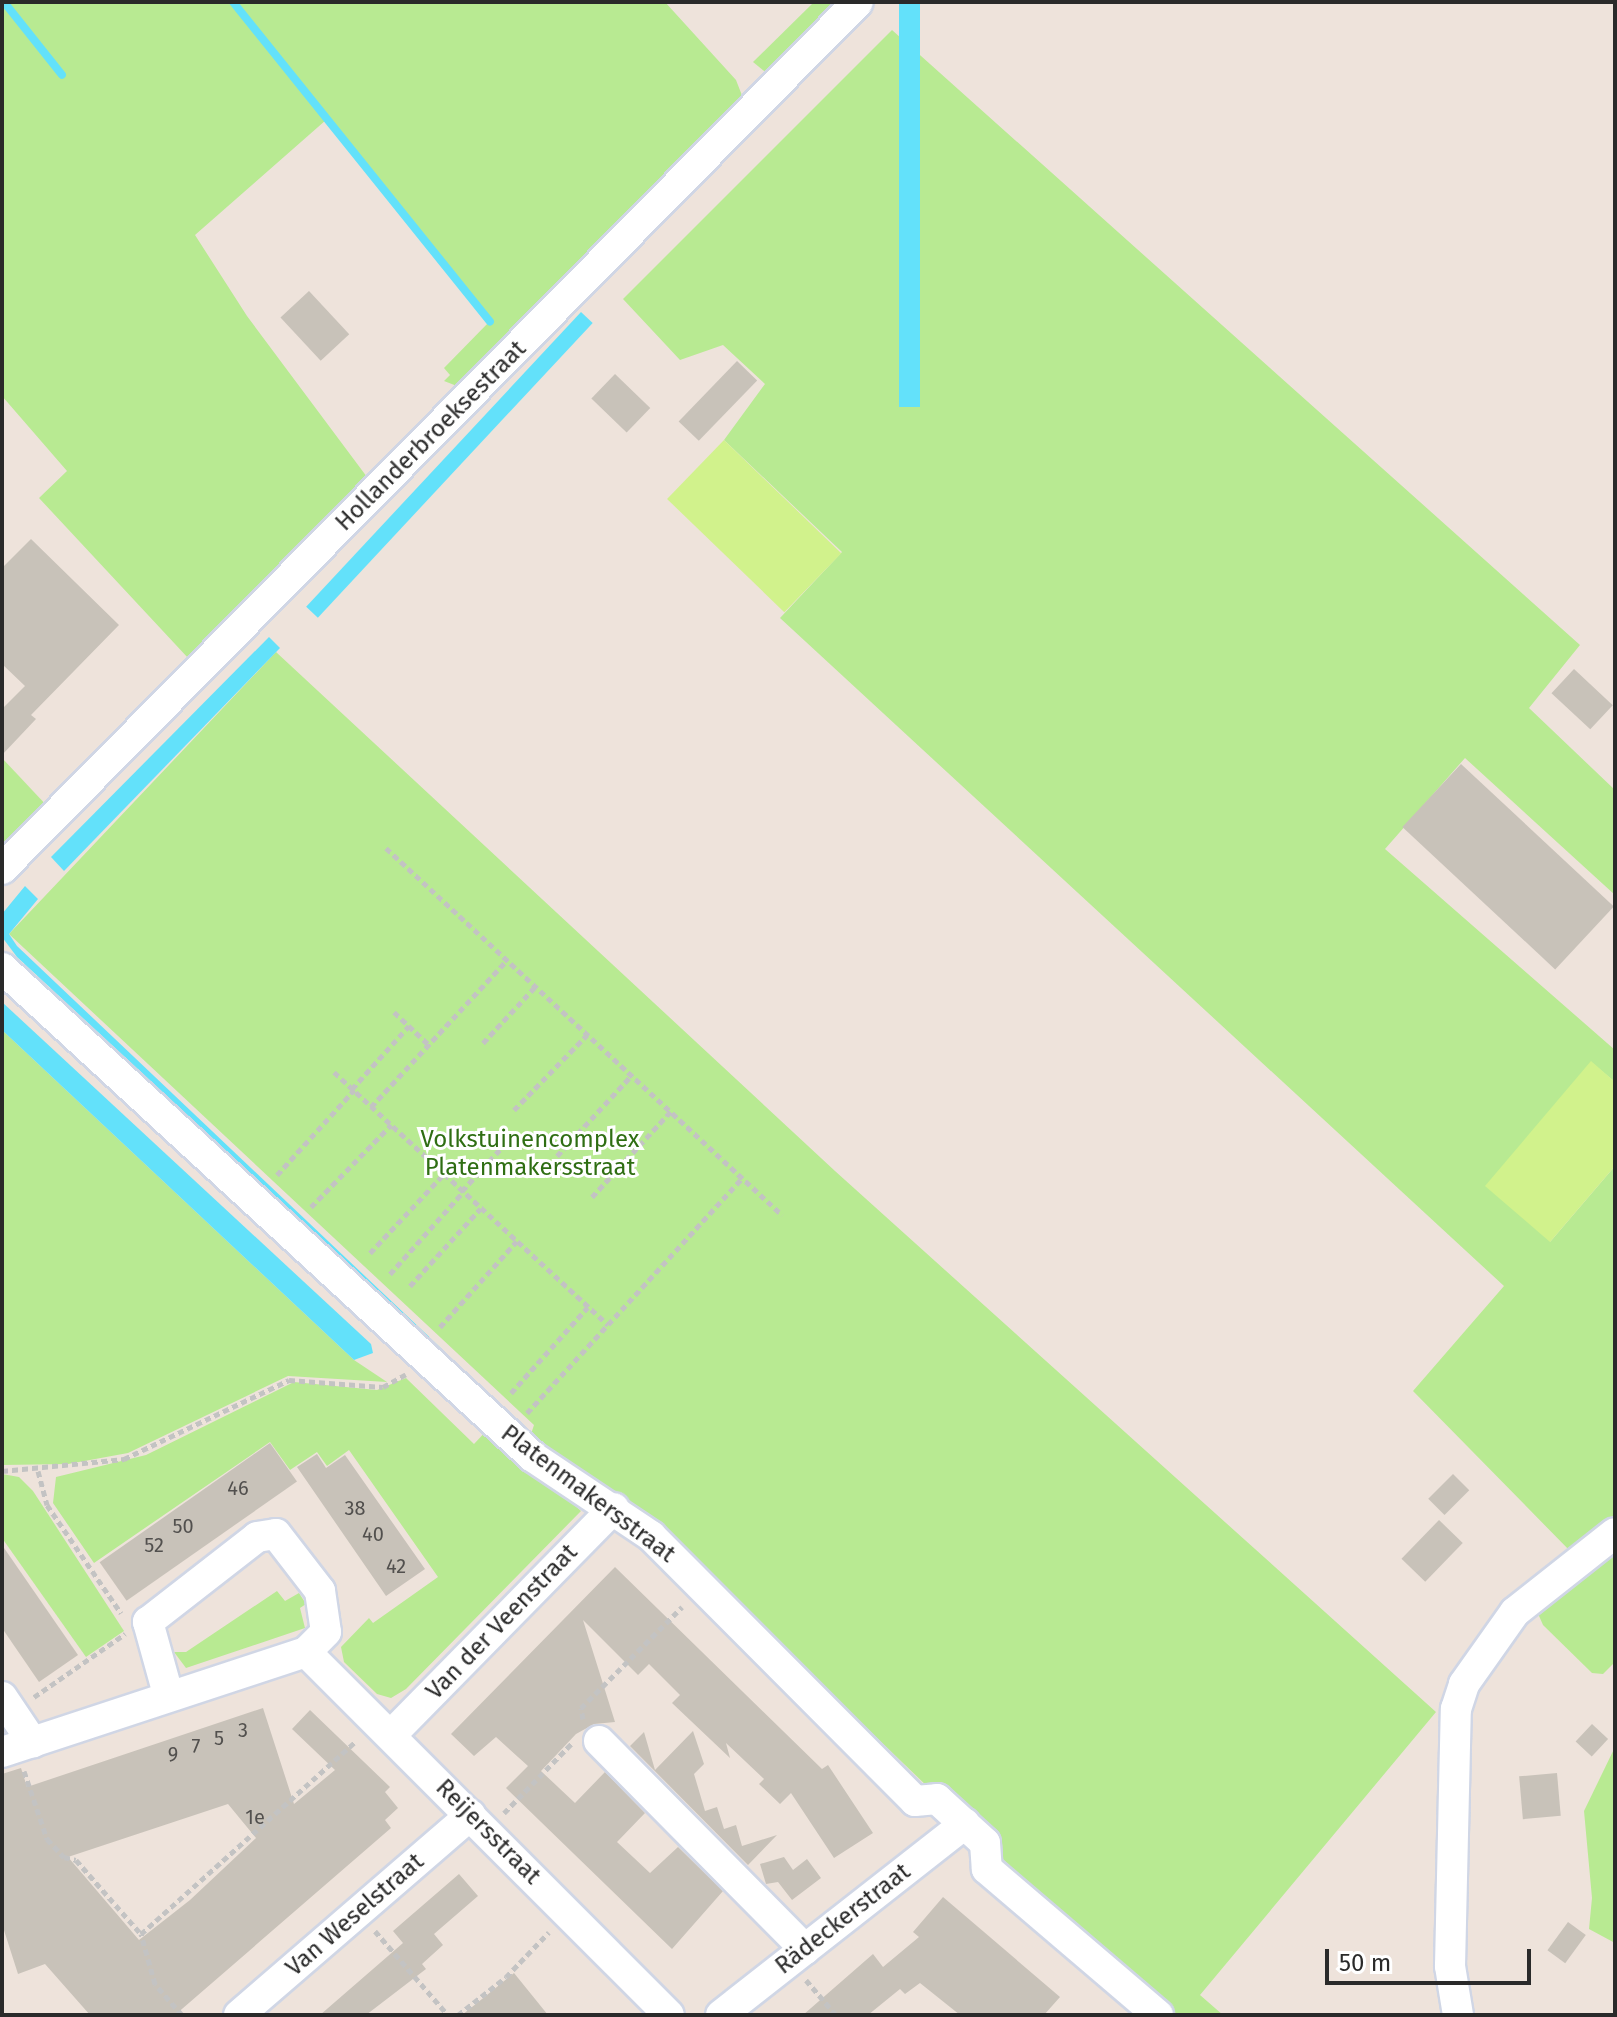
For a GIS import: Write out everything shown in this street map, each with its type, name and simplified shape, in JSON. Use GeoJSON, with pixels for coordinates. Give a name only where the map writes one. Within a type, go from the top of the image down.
{"type":"FeatureCollection","features":[{"type":"Feature","properties":{"kind":"street","name":"Hollanderbroeksestraat"},"geometry":{"type":"LineString","coordinates":[[2,869],[858,2]]}},
{"type":"Feature","properties":{"kind":"street","name":"Platenmakersstraat"},"geometry":{"type":"LineString","coordinates":[[2,968],[507,1435],[614,1508],[703,1586],[915,1801],[937,1799],[985,1843],[987,1869],[1158,2015]]}},
{"type":"Feature","properties":{"kind":"street","name":"Van der Veenstraat"},"geometry":{"type":"LineString","coordinates":[[384,1728],[614,1508]]}},
{"type":"Feature","properties":{"kind":"street"},"geometry":{"type":"LineString","coordinates":[[1458,2015],[1450,1966],[1456,1709],[1464,1684],[1515,1612],[1615,1533]]}},
{"type":"Feature","properties":{"kind":"street"},"geometry":{"type":"LineString","coordinates":[[7,1705],[17,1747],[168,1694],[306,1652],[326,1632],[320,1591],[276,1534],[257,1537],[140,1625],[168,1694]]}},
{"type":"Feature","properties":{"kind":"street","name":"Reijersstraat"},"geometry":{"type":"LineString","coordinates":[[306,1652],[669,2015]]}},
{"type":"Feature","properties":{"kind":"street"},"geometry":{"type":"LineString","coordinates":[[592,1735],[797,1955]]}},
{"type":"Feature","properties":{"kind":"street","name":"Van Weselstraat"},"geometry":{"type":"LineString","coordinates":[[239,2015],[359,1912],[478,1823]]}},
{"type":"Feature","properties":{"kind":"street","name":"Rädeckerstraat"},"geometry":{"type":"LineString","coordinates":[[721,2015],[965,1824]]}},
{"type":"Feature","properties":{"kind":"path"},"geometry":{"type":"LineString","coordinates":[[386,848],[782,1215]]}},
{"type":"Feature","properties":{"kind":"path"},"geometry":{"type":"LineString","coordinates":[[371,1107],[506,961]]}},
{"type":"Feature","properties":{"kind":"path"},"geometry":{"type":"LineString","coordinates":[[483,1043],[535,987]]}},
{"type":"Feature","properties":{"kind":"path"},"geometry":{"type":"LineString","coordinates":[[394,1012],[429,1045]]}},
{"type":"Feature","properties":{"kind":"path"},"geometry":{"type":"LineString","coordinates":[[277,1175],[409,1026]]}},
{"type":"Feature","properties":{"kind":"path"},"geometry":{"type":"LineString","coordinates":[[514,1110],[587,1035]]}},
{"type":"Feature","properties":{"kind":"path"},"geometry":{"type":"LineString","coordinates":[[334,1072],[608,1325]]}},
{"type":"Feature","properties":{"kind":"path"},"geometry":{"type":"LineString","coordinates":[[557,1156],[632,1075]]}},
{"type":"Feature","properties":{"kind":"path"},"geometry":{"type":"LineString","coordinates":[[592,1197],[671,1111]]}},
{"type":"Feature","properties":{"kind":"path"},"geometry":{"type":"LineString","coordinates":[[311,1207],[391,1125]]}},
{"type":"Feature","properties":{"kind":"path"},"geometry":{"type":"LineString","coordinates":[[390,1274],[514,1134]]}},
{"type":"Feature","properties":{"kind":"path"},"geometry":{"type":"LineString","coordinates":[[370,1253],[444,1174]]}},
{"type":"Feature","properties":{"kind":"path"},"geometry":{"type":"LineString","coordinates":[[507,1435],[742,1178]]}},
{"type":"Feature","properties":{"kind":"path"},"geometry":{"type":"LineString","coordinates":[[410,1286],[481,1208]]}},
{"type":"Feature","properties":{"kind":"path"},"geometry":{"type":"LineString","coordinates":[[440,1327],[517,1241]]}},
{"type":"Feature","properties":{"kind":"path"},"geometry":{"type":"LineString","coordinates":[[511,1393],[588,1307]]}},
{"type":"Feature","properties":{"kind":"path"},"geometry":{"type":"LineString","coordinates":[[2,1471],[38,1471],[124,1459],[289,1380],[383,1387],[423,1357]]}},
{"type":"Feature","properties":{"kind":"path"},"geometry":{"type":"LineString","coordinates":[[7,1705],[140,1625],[47,1505],[38,1471]]}},
{"type":"Feature","properties":{"kind":"path"},"geometry":{"type":"LineString","coordinates":[[478,1823],[592,1735],[581,1708],[703,1586]]}},
{"type":"Feature","properties":{"kind":"path"},"geometry":{"type":"LineString","coordinates":[[141,1934],[384,1728]]}},
{"type":"Feature","properties":{"kind":"path"},"geometry":{"type":"LineString","coordinates":[[17,1747],[47,1839],[64,1857],[76,1860],[141,1934],[155,1984],[182,2015]]}},
{"type":"Feature","properties":{"kind":"path"},"geometry":{"type":"LineString","coordinates":[[359,1912],[448,2015]]}},
{"type":"Feature","properties":{"kind":"path"},"geometry":{"type":"LineString","coordinates":[[458,2015],[506,1977],[568,1913]]}},
{"type":"Feature","properties":{"kind":"path"},"geometry":{"type":"LineString","coordinates":[[797,1955],[836,2015]]}},
{"type":"Feature","properties":{"kind":"green space"},"geometry":{"type":"Polygon","coordinates":[[[2,2],[665,2],[736,80],[743,98],[457,386],[444,381],[450,375],[444,368],[489,322],[326,120],[195,235],[247,316],[367,477],[189,659],[39,498],[67,471],[2,396],[2,2]]]}},
{"type":"Feature","properties":{"kind":"green space"},"geometry":{"type":"Polygon","coordinates":[[[814,2],[842,2],[773,70],[764,71],[753,62],[814,2]]]}},
{"type":"Feature","properties":{"kind":"green space"},"geometry":{"type":"Polygon","coordinates":[[[892,30],[1580,645],[1529,708],[1615,790],[1615,895],[1465,758],[1385,849],[1615,1050],[1615,1082],[1591,1062],[1550,1242],[1615,1166],[1615,1524],[1573,1554],[1413,1391],[1504,1286],[780,618],[842,552],[724,440],[765,384],[723,345],[680,360],[623,299],[892,30]]]}},
{"type":"Feature","properties":{"kind":"green space"},"geometry":{"type":"Polygon","coordinates":[[[724,440],[841,553],[784,612],[667,499],[724,440]]]}},
{"type":"Feature","properties":{"kind":"green space","name":"Volkstuinencomplex Platenmakersstraat"},"geometry":{"type":"Polygon","coordinates":[[[276,652],[835,1171],[1436,1712],[1200,1995],[1223,2015],[1178,2015],[1090,1943],[639,1509],[528,1443],[534,1425],[9,934],[276,652]]]}},
{"type":"Feature","properties":{"kind":"green space"},"geometry":{"type":"Polygon","coordinates":[[[2,758],[49,808],[2,857],[2,758]]]}},
{"type":"Feature","properties":{"kind":"green space"},"geometry":{"type":"Polygon","coordinates":[[[2,1030],[354,1360],[387,1382],[288,1376],[128,1453],[68,1464],[2,1465],[2,1030]]]}},
{"type":"Feature","properties":{"kind":"green space"},"geometry":{"type":"Polygon","coordinates":[[[1591,1061],[1615,1082],[1615,1166],[1550,1242],[1485,1186],[1591,1061]]]}},
{"type":"Feature","properties":{"kind":"green space"},"geometry":{"type":"Polygon","coordinates":[[[406,1378],[474,1444],[489,1428],[581,1511],[406,1689],[391,1698],[377,1694],[344,1662],[341,1647],[369,1618],[373,1623],[438,1577],[349,1450],[327,1466],[317,1452],[290,1470],[270,1442],[94,1563],[53,1503],[56,1477],[146,1455],[294,1382],[377,1390],[406,1378]]]}},
{"type":"Feature","properties":{"kind":"green space"},"geometry":{"type":"Polygon","coordinates":[[[2,1474],[19,1477],[33,1491],[124,1631],[86,1657],[2,1538],[2,1474]]]}},
{"type":"Feature","properties":{"kind":"green space"},"geometry":{"type":"Polygon","coordinates":[[[1615,1541],[1615,1662],[1603,1674],[1592,1673],[1543,1625],[1536,1609],[1615,1541]]]}},
{"type":"Feature","properties":{"kind":"green space"},"geometry":{"type":"Polygon","coordinates":[[[277,1591],[285,1601],[299,1593],[306,1604],[300,1608],[305,1628],[186,1668],[174,1652],[186,1652],[277,1591]]]}},
{"type":"Feature","properties":{"kind":"green space"},"geometry":{"type":"Polygon","coordinates":[[[1615,1747],[1615,1943],[1589,1929],[1592,1898],[1584,1811],[1615,1747]]]}},
{"type":"Feature","properties":{"kind":"water"},"geometry":{"type":"Polygon","coordinates":[[[899,2],[920,2],[920,407],[899,407],[899,2]]]}},
{"type":"Feature","properties":{"kind":"water"},"geometry":{"type":"Polygon","coordinates":[[[581,312],[593,323],[318,618],[306,607],[581,312]]]}},
{"type":"Feature","properties":{"kind":"water"},"geometry":{"type":"Polygon","coordinates":[[[269,637],[280,648],[64,871],[51,857],[269,637]]]}},
{"type":"Feature","properties":{"kind":"water"},"geometry":{"type":"Polygon","coordinates":[[[25,886],[38,899],[9,934],[17,946],[503,1407],[17,957],[2,937],[2,914],[25,886]]]}},
{"type":"Feature","properties":{"kind":"water"},"geometry":{"type":"Polygon","coordinates":[[[2,1002],[371,1344],[373,1353],[354,1360],[2,1030],[2,1002]]]}},
{"type":"Feature","properties":{"kind":"building"},"geometry":{"type":"Polygon","coordinates":[[[309,291],[349,334],[321,361],[280,318],[309,291]]]}},
{"type":"Feature","properties":{"kind":"building"},"geometry":{"type":"Polygon","coordinates":[[[737,361],[757,380],[699,441],[679,421],[737,361]]]}},
{"type":"Feature","properties":{"kind":"building"},"geometry":{"type":"Polygon","coordinates":[[[615,374],[650,408],[627,432],[591,398],[615,374]]]}},
{"type":"Feature","properties":{"kind":"building"},"geometry":{"type":"Polygon","coordinates":[[[31,539],[119,625],[31,715],[36,719],[2,755],[2,709],[25,686],[2,664],[2,568],[31,539]]]}},
{"type":"Feature","properties":{"kind":"building"},"geometry":{"type":"Polygon","coordinates":[[[1574,669],[1613,705],[1590,729],[1551,693],[1574,669]]]}},
{"type":"Feature","properties":{"kind":"building"},"geometry":{"type":"Polygon","coordinates":[[[1461,764],[1614,907],[1555,969],[1402,827],[1461,764]]]}},
{"type":"Feature","properties":{"kind":"building"},"geometry":{"type":"Polygon","coordinates":[[[270,1443],[297,1482],[127,1601],[100,1562],[270,1443]]]}},
{"type":"Feature","properties":{"kind":"building"},"geometry":{"type":"Polygon","coordinates":[[[317,1454],[326,1468],[345,1455],[425,1569],[386,1596],[297,1467],[317,1454]]]}},
{"type":"Feature","properties":{"kind":"building"},"geometry":{"type":"Polygon","coordinates":[[[1453,1474],[1469,1490],[1445,1515],[1428,1499],[1453,1474]]]}},
{"type":"Feature","properties":{"kind":"building"},"geometry":{"type":"Polygon","coordinates":[[[1439,1520],[1463,1543],[1425,1582],[1401,1559],[1439,1520]]]}},
{"type":"Feature","properties":{"kind":"building"},"geometry":{"type":"Polygon","coordinates":[[[2,1545],[78,1655],[39,1682],[2,1628],[2,1545]]]}},
{"type":"Feature","properties":{"kind":"building"},"geometry":{"type":"Polygon","coordinates":[[[615,1567],[822,1769],[828,1765],[873,1833],[834,1858],[791,1793],[780,1804],[759,1784],[764,1779],[726,1743],[730,1758],[672,1703],[680,1695],[649,1664],[638,1675],[583,1620],[615,1722],[594,1724],[576,1734],[541,1771],[575,1803],[605,1772],[645,1813],[617,1842],[650,1873],[678,1847],[723,1891],[672,1949],[506,1788],[528,1766],[496,1737],[474,1756],[451,1734],[615,1567]]]}},
{"type":"Feature","properties":{"kind":"building"},"geometry":{"type":"Polygon","coordinates":[[[263,1708],[294,1804],[335,1770],[292,1729],[310,1710],[390,1787],[385,1792],[398,1808],[385,1820],[391,1828],[175,2015],[90,2015],[45,1964],[18,1974],[2,1924],[2,1774],[21,1768],[27,1787],[263,1708]],[[228,1804],[68,1857],[139,1940],[190,1900],[256,1838],[228,1804]]]}},
{"type":"Feature","properties":{"kind":"building"},"geometry":{"type":"Polygon","coordinates":[[[1592,1724],[1608,1739],[1592,1757],[1576,1742],[1592,1724]]]}},
{"type":"Feature","properties":{"kind":"building"},"geometry":{"type":"Polygon","coordinates":[[[693,1731],[704,1764],[694,1774],[705,1811],[717,1807],[724,1829],[736,1825],[742,1846],[777,1835],[748,1865],[630,1746],[644,1732],[655,1770],[693,1731]]]}},
{"type":"Feature","properties":{"kind":"building"},"geometry":{"type":"Polygon","coordinates":[[[1557,1773],[1561,1816],[1523,1819],[1519,1776],[1557,1773]]]}},
{"type":"Feature","properties":{"kind":"building"},"geometry":{"type":"Polygon","coordinates":[[[784,1857],[793,1870],[807,1859],[821,1878],[792,1900],[778,1882],[766,1884],[760,1864],[784,1857]]]}},
{"type":"Feature","properties":{"kind":"building"},"geometry":{"type":"Polygon","coordinates":[[[459,1874],[478,1896],[434,1934],[443,1945],[422,1964],[426,1969],[366,2015],[320,2015],[403,1943],[393,1931],[459,1874]]]}},
{"type":"Feature","properties":{"kind":"building"},"geometry":{"type":"Polygon","coordinates":[[[943,1897],[1060,1997],[1044,2015],[960,2015],[920,1983],[905,1994],[900,1989],[868,2015],[803,2015],[873,1954],[883,1967],[919,1937],[913,1932],[943,1897]]]}},
{"type":"Feature","properties":{"kind":"building"},"geometry":{"type":"Polygon","coordinates":[[[1568,1922],[1586,1935],[1565,1963],[1547,1950],[1568,1922]]]}},
{"type":"Feature","properties":{"kind":"building"},"geometry":{"type":"Polygon","coordinates":[[[514,1973],[548,2015],[462,2015],[487,1995],[514,1973]]]}},
{"type":"Feature","properties":{"kind":"waterway"},"geometry":{"type":"LineString","coordinates":[[4,2],[62,75]]}},
{"type":"Feature","properties":{"kind":"waterway"},"geometry":{"type":"LineString","coordinates":[[233,2],[490,322]]}}]}
